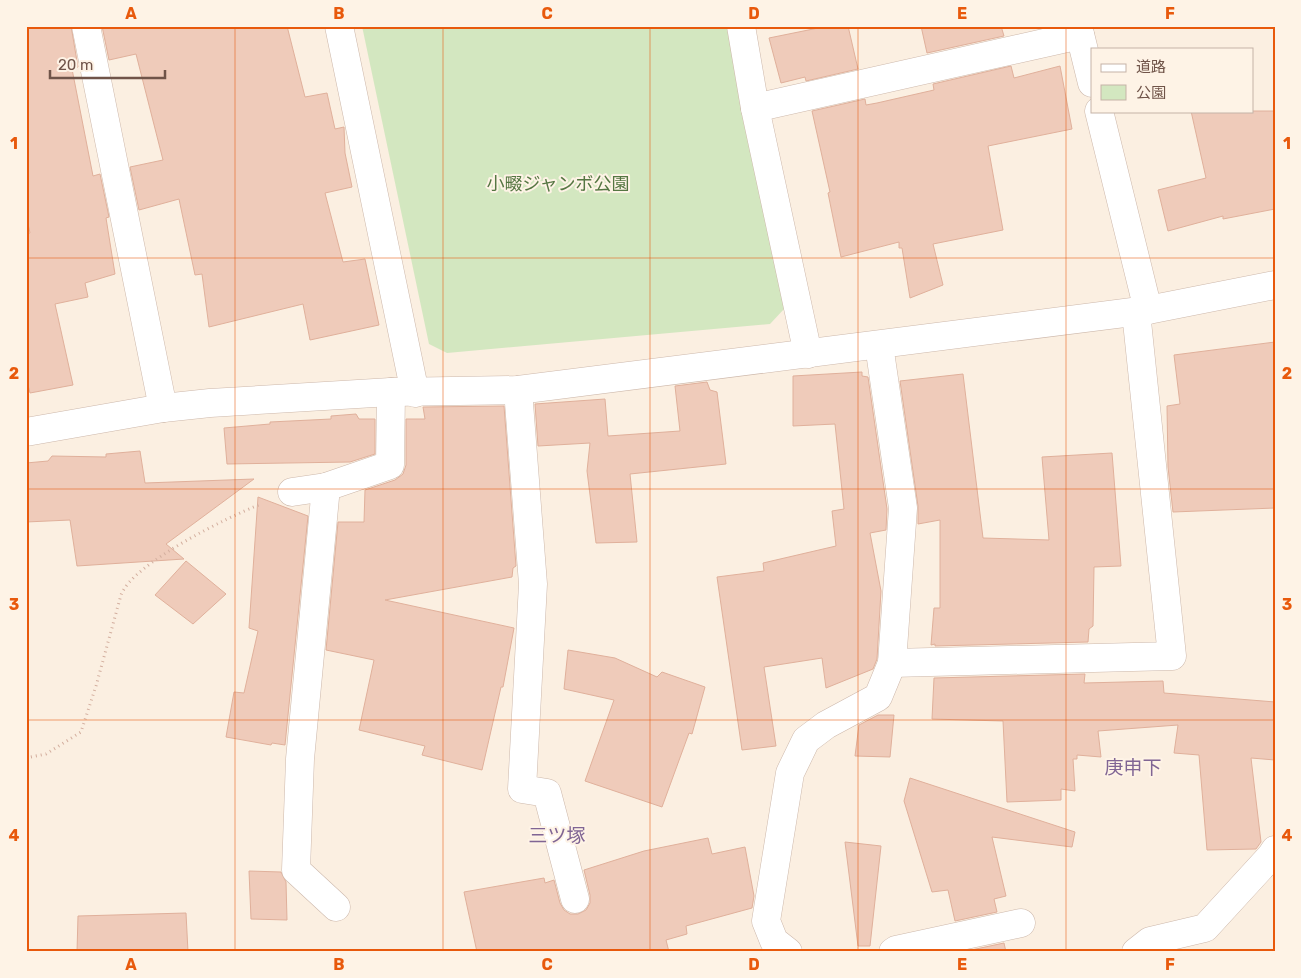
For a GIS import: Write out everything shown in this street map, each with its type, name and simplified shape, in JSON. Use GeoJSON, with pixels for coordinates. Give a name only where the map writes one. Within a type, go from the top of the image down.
{"type":"FeatureCollection","features":[{"type":"Feature","properties":{"kind":"street"},"geometry":{"type":"LineString","coordinates":[[86,26],[163,408]]}},
{"type":"Feature","properties":{"kind":"street"},"geometry":{"type":"LineString","coordinates":[[292,492],[326,488],[390,465],[403,393],[339,26]]}},
{"type":"Feature","properties":{"kind":"street"},"geometry":{"type":"LineString","coordinates":[[741,26],[755,108],[808,354]]}},
{"type":"Feature","properties":{"kind":"street"},"geometry":{"type":"LineString","coordinates":[[755,108],[1079,31],[1091,79]]}},
{"type":"Feature","properties":{"kind":"street"},"geometry":{"type":"LineString","coordinates":[[892,662],[1172,656],[1142,311],[1099,112]]}},
{"type":"Feature","properties":{"kind":"street"},"geometry":{"type":"LineString","coordinates":[[26,432],[163,408],[403,393],[518,390],[1142,311],[1275,285]]}},
{"type":"Feature","properties":{"kind":"street"},"geometry":{"type":"LineString","coordinates":[[788,952],[774,941],[766,922],[790,773],[806,740],[826,725],[878,697],[892,662],[903,508],[880,345]]}},
{"type":"Feature","properties":{"kind":"street"},"geometry":{"type":"LineString","coordinates":[[518,390],[533,584],[522,789],[547,793],[575,898]]}},
{"type":"Feature","properties":{"kind":"street"},"geometry":{"type":"LineString","coordinates":[[326,488],[300,758],[296,870],[336,908]]}},
{"type":"Feature","properties":{"kind":"street"},"geometry":{"type":"LineString","coordinates":[[1136,952],[1150,941],[1205,928],[1275,850]]}},
{"type":"Feature","properties":{"kind":"street"},"geometry":{"type":"LineString","coordinates":[[894,952],[896,950],[1021,923]]}},
{"type":"Feature","properties":{"kind":"path"},"geometry":{"type":"LineString","coordinates":[[26,758],[46,754],[81,732],[124,587],[133,578],[174,548],[234,514],[292,492]]}},
{"type":"Feature","properties":{"kind":"green space","name":"小畷ジャンボ公園"},"geometry":{"type":"Polygon","coordinates":[[[362,26],[727,26],[785,308],[770,324],[447,353],[429,344],[362,26]]]}},
{"type":"Feature","properties":{"kind":"building"},"geometry":{"type":"Polygon","coordinates":[[[26,26],[71,26],[78,67],[72,69],[93,176],[100,174],[109,217],[106,218],[115,274],[85,283],[88,297],[55,304],[73,385],[30,393],[26,377],[26,234],[30,233],[26,215],[26,26]]]}},
{"type":"Feature","properties":{"kind":"building"},"geometry":{"type":"Polygon","coordinates":[[[102,26],[287,26],[305,97],[327,93],[335,129],[344,127],[345,153],[352,187],[325,193],[343,262],[365,259],[379,325],[310,340],[303,304],[209,327],[202,274],[195,275],[179,199],[139,210],[130,167],[163,160],[136,54],[109,60],[102,26]]]}},
{"type":"Feature","properties":{"kind":"building"},"geometry":{"type":"Polygon","coordinates":[[[828,26],[848,26],[858,69],[806,81],[805,77],[781,83],[769,38],[828,26]]]}},
{"type":"Feature","properties":{"kind":"building"},"geometry":{"type":"Polygon","coordinates":[[[921,26],[1001,26],[1004,36],[927,53],[921,26]]]}},
{"type":"Feature","properties":{"kind":"building"},"geometry":{"type":"Polygon","coordinates":[[[1011,66],[1014,78],[1060,66],[1072,129],[988,146],[1003,230],[933,244],[943,285],[910,298],[902,248],[899,248],[899,242],[841,257],[828,193],[830,192],[812,111],[865,99],[866,105],[877,103],[934,90],[933,84],[1011,66]]]}},
{"type":"Feature","properties":{"kind":"building"},"geometry":{"type":"Polygon","coordinates":[[[1275,111],[1275,209],[1223,219],[1223,216],[1168,231],[1158,190],[1206,178],[1191,112],[1275,111]]]}},
{"type":"Feature","properties":{"kind":"building"},"geometry":{"type":"Polygon","coordinates":[[[1275,342],[1275,508],[1173,512],[1168,467],[1167,406],[1180,404],[1174,355],[1275,342]]]}},
{"type":"Feature","properties":{"kind":"building"},"geometry":{"type":"Polygon","coordinates":[[[862,372],[862,376],[868,377],[887,509],[886,530],[870,533],[881,591],[877,659],[873,669],[826,688],[822,658],[764,667],[776,746],[742,750],[717,577],[764,571],[763,563],[836,546],[832,511],[844,509],[835,424],[793,426],[793,376],[862,372]]]}},
{"type":"Feature","properties":{"kind":"building"},"geometry":{"type":"Polygon","coordinates":[[[963,374],[983,538],[1049,540],[1042,457],[1112,453],[1121,566],[1094,567],[1093,626],[1089,629],[1088,642],[931,645],[934,608],[940,608],[940,520],[918,524],[918,506],[900,381],[963,374]]]}},
{"type":"Feature","properties":{"kind":"building"},"geometry":{"type":"Polygon","coordinates":[[[707,382],[710,390],[717,392],[726,464],[630,474],[637,542],[596,543],[587,471],[590,443],[538,446],[535,404],[605,399],[608,436],[680,431],[675,386],[707,382]]]}},
{"type":"Feature","properties":{"kind":"building"},"geometry":{"type":"Polygon","coordinates":[[[504,406],[516,566],[513,568],[512,577],[385,600],[514,628],[503,687],[501,687],[482,770],[422,755],[425,746],[359,730],[374,660],[326,650],[338,522],[364,522],[365,490],[395,480],[403,474],[406,465],[406,419],[425,419],[423,407],[504,406]]]}},
{"type":"Feature","properties":{"kind":"building"},"geometry":{"type":"Polygon","coordinates":[[[356,414],[359,419],[375,419],[375,454],[350,462],[227,464],[224,428],[270,424],[270,422],[331,419],[331,416],[356,414]]]}},
{"type":"Feature","properties":{"kind":"building"},"geometry":{"type":"Polygon","coordinates":[[[140,451],[145,483],[254,479],[166,544],[184,559],[77,566],[70,520],[26,522],[26,463],[48,461],[52,456],[106,457],[106,454],[140,451]]]}},
{"type":"Feature","properties":{"kind":"building"},"geometry":{"type":"Polygon","coordinates":[[[258,497],[308,516],[285,745],[272,743],[271,745],[226,737],[234,692],[244,693],[258,631],[249,628],[258,497]]]}},
{"type":"Feature","properties":{"kind":"building"},"geometry":{"type":"Polygon","coordinates":[[[186,561],[226,594],[193,624],[155,595],[186,561]]]}},
{"type":"Feature","properties":{"kind":"building"},"geometry":{"type":"Polygon","coordinates":[[[568,650],[615,658],[657,677],[662,672],[705,687],[692,734],[689,733],[662,807],[585,781],[614,700],[564,689],[568,650]]]}},
{"type":"Feature","properties":{"kind":"building"},"geometry":{"type":"Polygon","coordinates":[[[1085,674],[1084,683],[1163,681],[1164,693],[1275,702],[1275,760],[1251,758],[1261,842],[1256,849],[1207,850],[1199,755],[1174,753],[1178,725],[1098,731],[1101,757],[1077,755],[1077,759],[1073,759],[1075,791],[1061,789],[1061,800],[1007,802],[1003,721],[932,719],[934,678],[1085,674]]]}},
{"type":"Feature","properties":{"kind":"building"},"geometry":{"type":"Polygon","coordinates":[[[878,715],[894,715],[890,757],[855,756],[859,725],[878,715]]]}},
{"type":"Feature","properties":{"kind":"building"},"geometry":{"type":"Polygon","coordinates":[[[910,778],[1075,832],[1072,847],[992,837],[1006,896],[994,899],[997,912],[955,921],[948,890],[932,892],[904,801],[910,778]]]}},
{"type":"Feature","properties":{"kind":"building"},"geometry":{"type":"Polygon","coordinates":[[[708,838],[712,854],[745,847],[754,896],[752,908],[686,926],[687,934],[666,940],[669,952],[477,952],[464,892],[544,878],[545,883],[554,880],[560,903],[564,910],[570,914],[578,914],[586,910],[590,903],[584,870],[644,851],[708,838]]]}},
{"type":"Feature","properties":{"kind":"building"},"geometry":{"type":"Polygon","coordinates":[[[845,842],[881,846],[870,946],[858,946],[845,842]]]}},
{"type":"Feature","properties":{"kind":"building"},"geometry":{"type":"Polygon","coordinates":[[[249,871],[281,872],[286,882],[287,920],[251,919],[249,871]]]}},
{"type":"Feature","properties":{"kind":"building"},"geometry":{"type":"Polygon","coordinates":[[[186,913],[188,952],[77,952],[78,916],[186,913]]]}},
{"type":"Feature","properties":{"kind":"building"},"geometry":{"type":"Polygon","coordinates":[[[1004,943],[1006,952],[962,952],[1004,943]]]}},
{"type":"Feature","properties":{"kind":"district","name":"庚申下"},"geometry":{"type":"Point","coordinates":[1133,767]}},
{"type":"Feature","properties":{"kind":"district","name":"三ツ塚"},"geometry":{"type":"Point","coordinates":[557,835]}}]}
